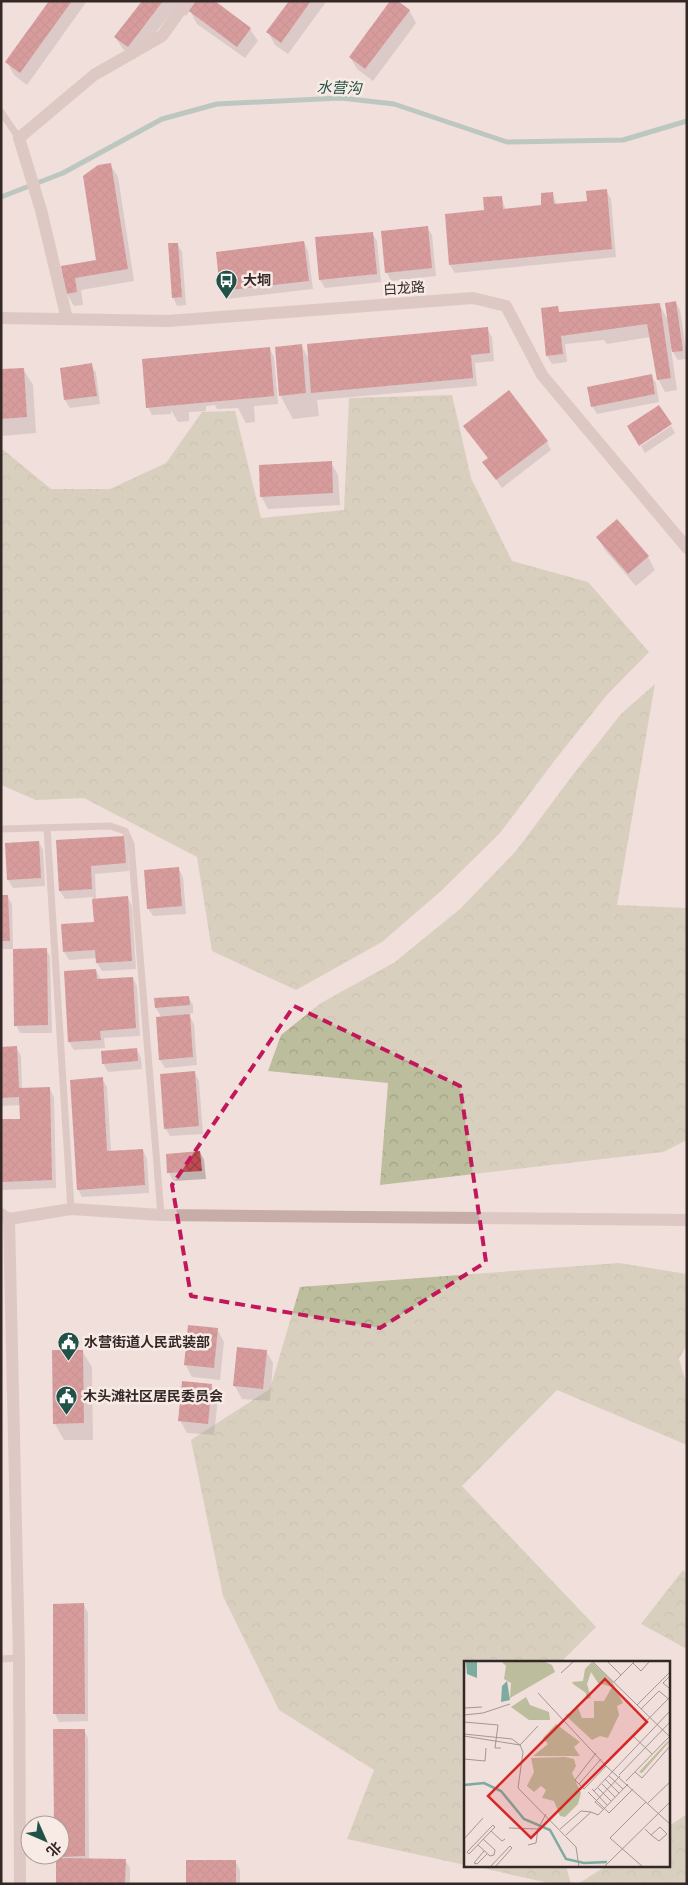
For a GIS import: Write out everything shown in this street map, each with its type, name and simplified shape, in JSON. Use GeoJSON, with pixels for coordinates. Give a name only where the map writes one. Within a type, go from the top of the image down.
{"type":"FeatureCollection","features":[{"type":"Feature","properties":{"kind":"street"},"geometry":{"type":"LineString","coordinates":[[67,319],[41,210],[20,138],[94,75],[162,36],[188,1]]}},
{"type":"Feature","properties":{"kind":"street","name":"白龙路"},"geometry":{"type":"LineString","coordinates":[[1,318],[168,321],[474,298],[506,306],[542,375],[687,548]]}},
{"type":"Feature","properties":{"kind":"street"},"geometry":{"type":"LineString","coordinates":[[20,1884],[20,1658],[5,1217],[70,1209],[161,1215],[687,1220]]}},
{"type":"Feature","properties":{"kind":"lane"},"geometry":{"type":"LineString","coordinates":[[1,112],[20,138]]}},
{"type":"Feature","properties":{"kind":"lane"},"geometry":{"type":"LineString","coordinates":[[1,829],[110,826],[125,831],[132,844],[161,1215]]}},
{"type":"Feature","properties":{"kind":"lane"},"geometry":{"type":"LineString","coordinates":[[46,828],[70,1209]]}},
{"type":"Feature","properties":{"kind":"lane"},"geometry":{"type":"LineString","coordinates":[[1,1659],[20,1658]]}},
{"type":"Feature","properties":{"kind":"highlighted area"},"geometry":{"type":"Polygon","coordinates":[[[294,1006],[460,1086],[486,1262],[380,1328],[191,1296],[172,1185],[294,1006]]]}},
{"type":"Feature","properties":{"kind":"green space"},"geometry":{"type":"Polygon","coordinates":[[[452,395],[471,478],[512,561],[588,582],[649,652],[606,696],[500,833],[441,891],[382,942],[296,990],[212,951],[197,857],[84,798],[36,800],[1,785],[1,448],[51,489],[110,489],[166,463],[202,412],[235,411],[261,518],[344,510],[349,398],[452,395]]]}},
{"type":"Feature","properties":{"kind":"green space"},"geometry":{"type":"Polygon","coordinates":[[[655,684],[617,905],[687,908],[687,1140],[663,1152],[380,1185],[388,1083],[268,1071],[281,1035],[321,1003],[395,962],[460,909],[516,851],[621,714],[655,684]]]}},
{"type":"Feature","properties":{"kind":"green space"},"geometry":{"type":"Polygon","coordinates":[[[619,1263],[687,1274],[687,1345],[679,1359],[687,1386],[687,1445],[557,1390],[462,1486],[596,1627],[562,1661],[464,1661],[464,1865],[347,1839],[374,1770],[279,1710],[223,1596],[191,1440],[270,1389],[300,1287],[619,1263]]]}},
{"type":"Feature","properties":{"kind":"green space"},"geometry":{"type":"Polygon","coordinates":[[[683,1570],[687,1574],[687,1649],[641,1624],[683,1570]]]}},
{"type":"Feature","properties":{"kind":"green space"},"geometry":{"type":"Polygon","coordinates":[[[687,1814],[687,1884],[578,1884],[603,1868],[670,1868],[670,1825],[687,1814]]]}},
{"type":"Feature","properties":{"kind":"green space"},"geometry":{"type":"Polygon","coordinates":[[[482,1868],[567,1868],[571,1884],[553,1884],[482,1868]]]}},
{"type":"Feature","properties":{"kind":"building"},"geometry":{"type":"Polygon","coordinates":[[[49,1],[72,1],[20,73],[5,62],[49,1]]]}},
{"type":"Feature","properties":{"kind":"building"},"geometry":{"type":"Polygon","coordinates":[[[142,1],[163,1],[128,47],[114,37],[142,1]]]}},
{"type":"Feature","properties":{"kind":"building"},"geometry":{"type":"Polygon","coordinates":[[[196,1],[215,1],[251,28],[237,47],[189,11],[196,1]]]}},
{"type":"Feature","properties":{"kind":"building"},"geometry":{"type":"Polygon","coordinates":[[[289,1],[311,1],[281,43],[266,32],[289,1]]]}},
{"type":"Feature","properties":{"kind":"building"},"geometry":{"type":"Polygon","coordinates":[[[390,1],[398,1],[410,10],[365,69],[349,57],[390,1]]]}},
{"type":"Feature","properties":{"kind":"building"},"geometry":{"type":"Polygon","coordinates":[[[111,163],[128,269],[75,278],[77,292],[66,294],[61,266],[96,260],[83,176],[98,165],[111,163]]]}},
{"type":"Feature","properties":{"kind":"building"},"geometry":{"type":"Polygon","coordinates":[[[607,189],[612,249],[449,265],[445,214],[484,210],[483,197],[502,196],[503,209],[541,205],[541,193],[553,192],[554,204],[587,201],[586,191],[607,189]]]}},
{"type":"Feature","properties":{"kind":"building"},"geometry":{"type":"Polygon","coordinates":[[[428,226],[432,268],[385,273],[381,231],[428,226]]]}},
{"type":"Feature","properties":{"kind":"building"},"geometry":{"type":"Polygon","coordinates":[[[373,232],[377,274],[319,280],[315,237],[373,232]]]}},
{"type":"Feature","properties":{"kind":"building"},"geometry":{"type":"Polygon","coordinates":[[[304,241],[309,281],[220,291],[216,252],[304,241]]]}},
{"type":"Feature","properties":{"kind":"building"},"geometry":{"type":"Polygon","coordinates":[[[168,243],[178,243],[182,297],[172,298],[168,243]]]}},
{"type":"Feature","properties":{"kind":"building"},"geometry":{"type":"Polygon","coordinates":[[[676,301],[683,351],[672,352],[665,303],[676,301]]]}},
{"type":"Feature","properties":{"kind":"building"},"geometry":{"type":"Polygon","coordinates":[[[660,303],[671,378],[657,380],[647,324],[561,336],[563,354],[546,356],[541,308],[558,306],[559,312],[660,303]]]}},
{"type":"Feature","properties":{"kind":"building"},"geometry":{"type":"Polygon","coordinates":[[[488,327],[490,353],[471,355],[473,378],[311,393],[307,344],[488,327]]]}},
{"type":"Feature","properties":{"kind":"building"},"geometry":{"type":"Polygon","coordinates":[[[302,344],[306,393],[279,396],[275,347],[302,344]]]}},
{"type":"Feature","properties":{"kind":"building"},"geometry":{"type":"Polygon","coordinates":[[[270,347],[274,396],[146,408],[142,359],[270,347]]]}},
{"type":"Feature","properties":{"kind":"building"},"geometry":{"type":"Polygon","coordinates":[[[92,363],[97,396],[64,400],[60,368],[92,363]]]}},
{"type":"Feature","properties":{"kind":"building"},"geometry":{"type":"Polygon","coordinates":[[[24,368],[27,417],[1,419],[1,369],[24,368]]]}},
{"type":"Feature","properties":{"kind":"building"},"geometry":{"type":"Polygon","coordinates":[[[652,374],[655,394],[591,407],[587,387],[652,374]]]}},
{"type":"Feature","properties":{"kind":"building"},"geometry":{"type":"Polygon","coordinates":[[[509,390],[548,441],[496,480],[482,462],[488,458],[463,426],[509,390]]]}},
{"type":"Feature","properties":{"kind":"building"},"geometry":{"type":"Polygon","coordinates":[[[659,405],[672,424],[639,446],[627,426],[659,405]]]}},
{"type":"Feature","properties":{"kind":"building"},"geometry":{"type":"Polygon","coordinates":[[[332,461],[333,493],[260,497],[259,465],[332,461]]]}},
{"type":"Feature","properties":{"kind":"building"},"geometry":{"type":"Polygon","coordinates":[[[617,519],[649,556],[628,574],[596,537],[617,519]]]}},
{"type":"Feature","properties":{"kind":"building"},"geometry":{"type":"Polygon","coordinates":[[[124,836],[126,863],[91,866],[92,889],[59,891],[56,840],[124,836]]]}},
{"type":"Feature","properties":{"kind":"building"},"geometry":{"type":"Polygon","coordinates":[[[39,841],[41,878],[7,880],[5,843],[39,841]]]}},
{"type":"Feature","properties":{"kind":"building"},"geometry":{"type":"Polygon","coordinates":[[[179,867],[182,906],[147,909],[144,870],[179,867]]]}},
{"type":"Feature","properties":{"kind":"building"},"geometry":{"type":"Polygon","coordinates":[[[1,895],[8,895],[10,941],[1,941],[1,895]]]}},
{"type":"Feature","properties":{"kind":"building"},"geometry":{"type":"Polygon","coordinates":[[[128,896],[132,961],[96,963],[95,950],[63,952],[61,924],[94,922],[92,899],[128,896]]]}},
{"type":"Feature","properties":{"kind":"building"},"geometry":{"type":"Polygon","coordinates":[[[47,948],[48,1025],[14,1026],[13,949],[47,948]]]}},
{"type":"Feature","properties":{"kind":"building"},"geometry":{"type":"Polygon","coordinates":[[[96,969],[97,979],[133,977],[136,1028],[100,1031],[101,1040],[68,1042],[64,971],[96,969]]]}},
{"type":"Feature","properties":{"kind":"building"},"geometry":{"type":"Polygon","coordinates":[[[189,996],[190,1005],[155,1008],[154,998],[189,996]]]}},
{"type":"Feature","properties":{"kind":"building"},"geometry":{"type":"Polygon","coordinates":[[[190,1014],[193,1057],[159,1060],[156,1017],[190,1014]]]}},
{"type":"Feature","properties":{"kind":"building"},"geometry":{"type":"Polygon","coordinates":[[[17,1046],[19,1088],[50,1087],[52,1180],[1,1182],[1,1119],[20,1119],[19,1097],[1,1098],[1,1047],[17,1046]]]}},
{"type":"Feature","properties":{"kind":"building"},"geometry":{"type":"Polygon","coordinates":[[[137,1048],[138,1061],[102,1064],[101,1051],[137,1048]]]}},
{"type":"Feature","properties":{"kind":"building"},"geometry":{"type":"Polygon","coordinates":[[[195,1071],[199,1126],[164,1129],[160,1074],[195,1071]]]}},
{"type":"Feature","properties":{"kind":"building"},"geometry":{"type":"Polygon","coordinates":[[[103,1077],[107,1151],[143,1149],[145,1185],[77,1190],[70,1080],[103,1077]]]}},
{"type":"Feature","properties":{"kind":"building"},"geometry":{"type":"Polygon","coordinates":[[[200,1151],[202,1171],[167,1173],[166,1154],[200,1151]]]}},
{"type":"Feature","properties":{"kind":"building"},"geometry":{"type":"Polygon","coordinates":[[[188,1325],[218,1328],[214,1368],[184,1365],[188,1325]]]}},
{"type":"Feature","properties":{"kind":"building"},"geometry":{"type":"Polygon","coordinates":[[[237,1347],[267,1350],[263,1389],[233,1386],[237,1347]]]}},
{"type":"Feature","properties":{"kind":"building"},"geometry":{"type":"Polygon","coordinates":[[[52,1350],[83,1350],[84,1423],[53,1424],[52,1350]]]}},
{"type":"Feature","properties":{"kind":"building"},"geometry":{"type":"Polygon","coordinates":[[[182,1381],[212,1384],[208,1424],[178,1421],[182,1381]]]}},
{"type":"Feature","properties":{"kind":"building"},"geometry":{"type":"Polygon","coordinates":[[[84,1603],[85,1714],[53,1714],[53,1604],[84,1603]]]}},
{"type":"Feature","properties":{"kind":"building"},"geometry":{"type":"Polygon","coordinates":[[[53,1729],[85,1729],[85,1856],[70,1857],[70,1815],[54,1815],[53,1729]]]}},
{"type":"Feature","properties":{"kind":"building"},"geometry":{"type":"Polygon","coordinates":[[[70,1858],[126,1859],[125,1884],[56,1884],[56,1865],[70,1865],[70,1858]]]}},
{"type":"Feature","properties":{"kind":"building"},"geometry":{"type":"Polygon","coordinates":[[[186,1860],[236,1860],[236,1884],[186,1884],[186,1860]]]}},
{"type":"Feature","properties":{"kind":"waterway","name":"水营沟"},"geometry":{"type":"LineString","coordinates":[[1,197],[63,173],[162,119],[217,104],[341,98],[394,104],[507,142],[623,140],[687,121]]}},
{"type":"Feature","properties":{"kind":"place","name":"大垌"},"geometry":{"type":"Point","coordinates":[227,299]}},
{"type":"Feature","properties":{"kind":"place","name":"水营街道人民武装部"},"geometry":{"type":"Point","coordinates":[68,1361]}},
{"type":"Feature","properties":{"kind":"place","name":"木头滩社区居民委员会"},"geometry":{"type":"Point","coordinates":[67,1415]}}]}
